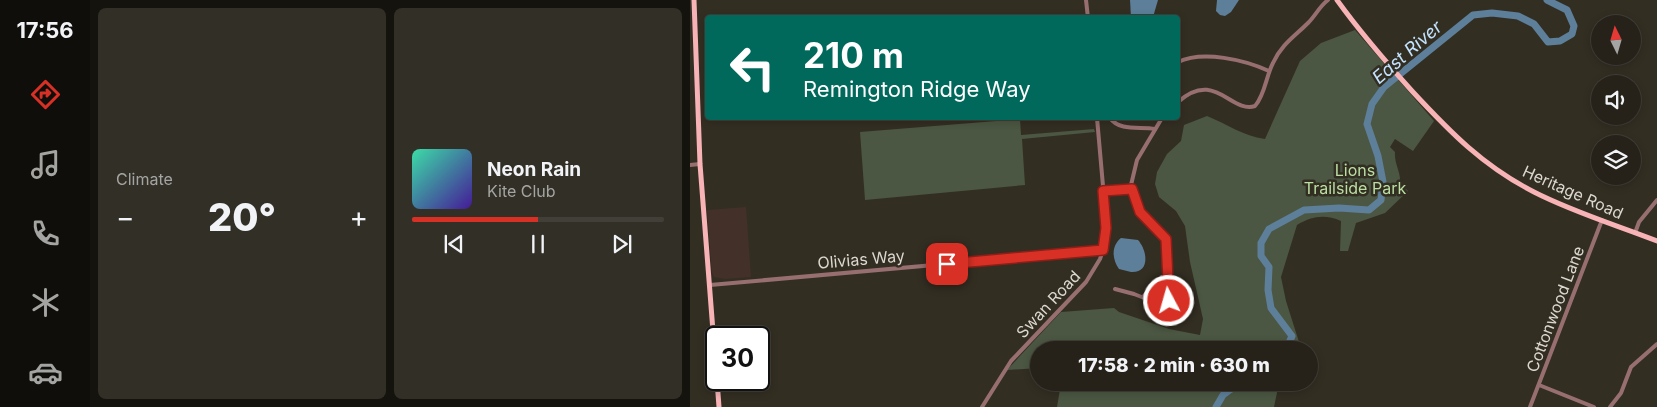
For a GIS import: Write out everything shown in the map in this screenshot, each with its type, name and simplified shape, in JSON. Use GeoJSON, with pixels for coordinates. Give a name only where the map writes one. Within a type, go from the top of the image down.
{"type":"FeatureCollection","features":[{"type":"Feature","properties":{"kind":"main road"},"geometry":{"type":"LineString","coordinates":[[694,0],[700,164],[713,326]]}},
{"type":"Feature","properties":{"kind":"main road","name":"Heritage Road"},"geometry":{"type":"LineString","coordinates":[[1337,0],[1391,68],[1446,128],[1486,163],[1534,192],[1657,241]]}},
{"type":"Feature","properties":{"kind":"main road"},"geometry":{"type":"LineString","coordinates":[[718,391],[719,407]]}},
{"type":"Feature","properties":{"kind":"street"},"geometry":{"type":"LineString","coordinates":[[1086,0],[1088,15]]}},
{"type":"Feature","properties":{"kind":"street"},"geometry":{"type":"LineString","coordinates":[[1180,101],[1192,92],[1208,90],[1219,93],[1244,106],[1253,107],[1259,100],[1269,71],[1281,48],[1308,22],[1317,9],[1328,0]]}},
{"type":"Feature","properties":{"kind":"street"},"geometry":{"type":"LineString","coordinates":[[1180,61],[1193,58],[1239,60],[1269,71]]}},
{"type":"Feature","properties":{"kind":"street","name":"Swan Road"},"geometry":{"type":"LineString","coordinates":[[982,407],[1011,361],[1086,282],[1103,250],[1106,228],[1097,120]]}},
{"type":"Feature","properties":{"kind":"street"},"geometry":{"type":"LineString","coordinates":[[1112,120],[1127,127],[1156,128]]}},
{"type":"Feature","properties":{"kind":"street"},"geometry":{"type":"LineString","coordinates":[[1115,289],[1162,305],[1168,303],[1170,299],[1166,239],[1140,212],[1131,181],[1137,160],[1161,120]]}},
{"type":"Feature","properties":{"kind":"street"},"geometry":{"type":"LineString","coordinates":[[690,165],[700,164]]}},
{"type":"Feature","properties":{"kind":"street"},"geometry":{"type":"LineString","coordinates":[[1103,191],[1132,189]]}},
{"type":"Feature","properties":{"kind":"street"},"geometry":{"type":"LineString","coordinates":[[1635,232],[1639,222],[1657,200]]}},
{"type":"Feature","properties":{"kind":"street","name":"Cottonwood Lane"},"geometry":{"type":"LineString","coordinates":[[1530,407],[1602,220]]}},
{"type":"Feature","properties":{"kind":"street","name":"Olivias Way"},"geometry":{"type":"LineString","coordinates":[[710,285],[1103,250]]}},
{"type":"Feature","properties":{"kind":"street"},"geometry":{"type":"LineString","coordinates":[[1143,297],[1162,277],[1167,275]]}},
{"type":"Feature","properties":{"kind":"street"},"geometry":{"type":"LineString","coordinates":[[1610,407],[1621,393],[1631,367],[1657,344]]}},
{"type":"Feature","properties":{"kind":"street"},"geometry":{"type":"LineString","coordinates":[[1539,385],[1594,407]]}},
{"type":"Feature","properties":{"kind":"shaded area"},"geometry":{"type":"Polygon","coordinates":[[[746,207],[751,277],[725,279],[714,277],[712,273],[707,210],[746,207]]]}},
{"type":"Feature","properties":{"kind":"green space","name":"Lions Trailside Park"},"geometry":{"type":"Polygon","coordinates":[[[1355,30],[1434,121],[1413,151],[1395,139],[1390,147],[1395,152],[1400,183],[1408,191],[1385,213],[1356,223],[1348,251],[1340,251],[1341,221],[1329,217],[1319,217],[1297,225],[1281,277],[1286,301],[1299,341],[1034,341],[1061,312],[1114,308],[1119,312],[1169,329],[1200,335],[1203,319],[1190,262],[1185,226],[1176,211],[1159,197],[1155,184],[1157,172],[1167,154],[1181,141],[1184,125],[1207,116],[1242,133],[1265,139],[1300,61],[1321,43],[1355,30]]]}},
{"type":"Feature","properties":{"kind":"green space"},"geometry":{"type":"Polygon","coordinates":[[[1020,120],[1021,135],[1094,129],[1095,132],[1022,139],[1025,185],[865,200],[860,132],[1020,120]]]}},
{"type":"Feature","properties":{"kind":"green space"},"geometry":{"type":"Polygon","coordinates":[[[1030,345],[1030,369],[1007,370],[1030,345]]]}},
{"type":"Feature","properties":{"kind":"green space"},"geometry":{"type":"Polygon","coordinates":[[[1060,391],[1277,391],[1274,407],[1057,407],[1060,391]]]}},
{"type":"Feature","properties":{"kind":"water"},"geometry":{"type":"Polygon","coordinates":[[[1130,0],[1158,0],[1154,15],[1131,15],[1130,0]]]}},
{"type":"Feature","properties":{"kind":"water"},"geometry":{"type":"Polygon","coordinates":[[[1217,0],[1239,0],[1231,12],[1225,16],[1220,15],[1216,11],[1217,0]]]}},
{"type":"Feature","properties":{"kind":"water"},"geometry":{"type":"Polygon","coordinates":[[[1121,238],[1138,240],[1141,244],[1145,255],[1142,269],[1131,272],[1119,269],[1115,261],[1114,249],[1121,238]]]}},
{"type":"Feature","properties":{"kind":"waterway","name":"East River"},"geometry":{"type":"LineString","coordinates":[[1290,341],[1292,336],[1271,308],[1268,290],[1269,267],[1261,256],[1261,243],[1269,229],[1304,210],[1339,208],[1369,210],[1381,200],[1383,182],[1378,156],[1367,124],[1372,104],[1384,87],[1473,15],[1492,13],[1518,16],[1534,24],[1548,42],[1560,41],[1572,34],[1574,26],[1567,10],[1547,0]]}},
{"type":"Feature","properties":{"kind":"waterway","name":"East River"},"geometry":{"type":"LineString","coordinates":[[1216,407],[1223,395],[1229,391]]}},
{"type":"Feature","properties":{"kind":"route"},"geometry":{"type":"LineString","coordinates":[[947,264],[1103,250],[1106,220],[1103,191],[1132,189],[1140,212],[1166,239],[1169,301]]}}]}
